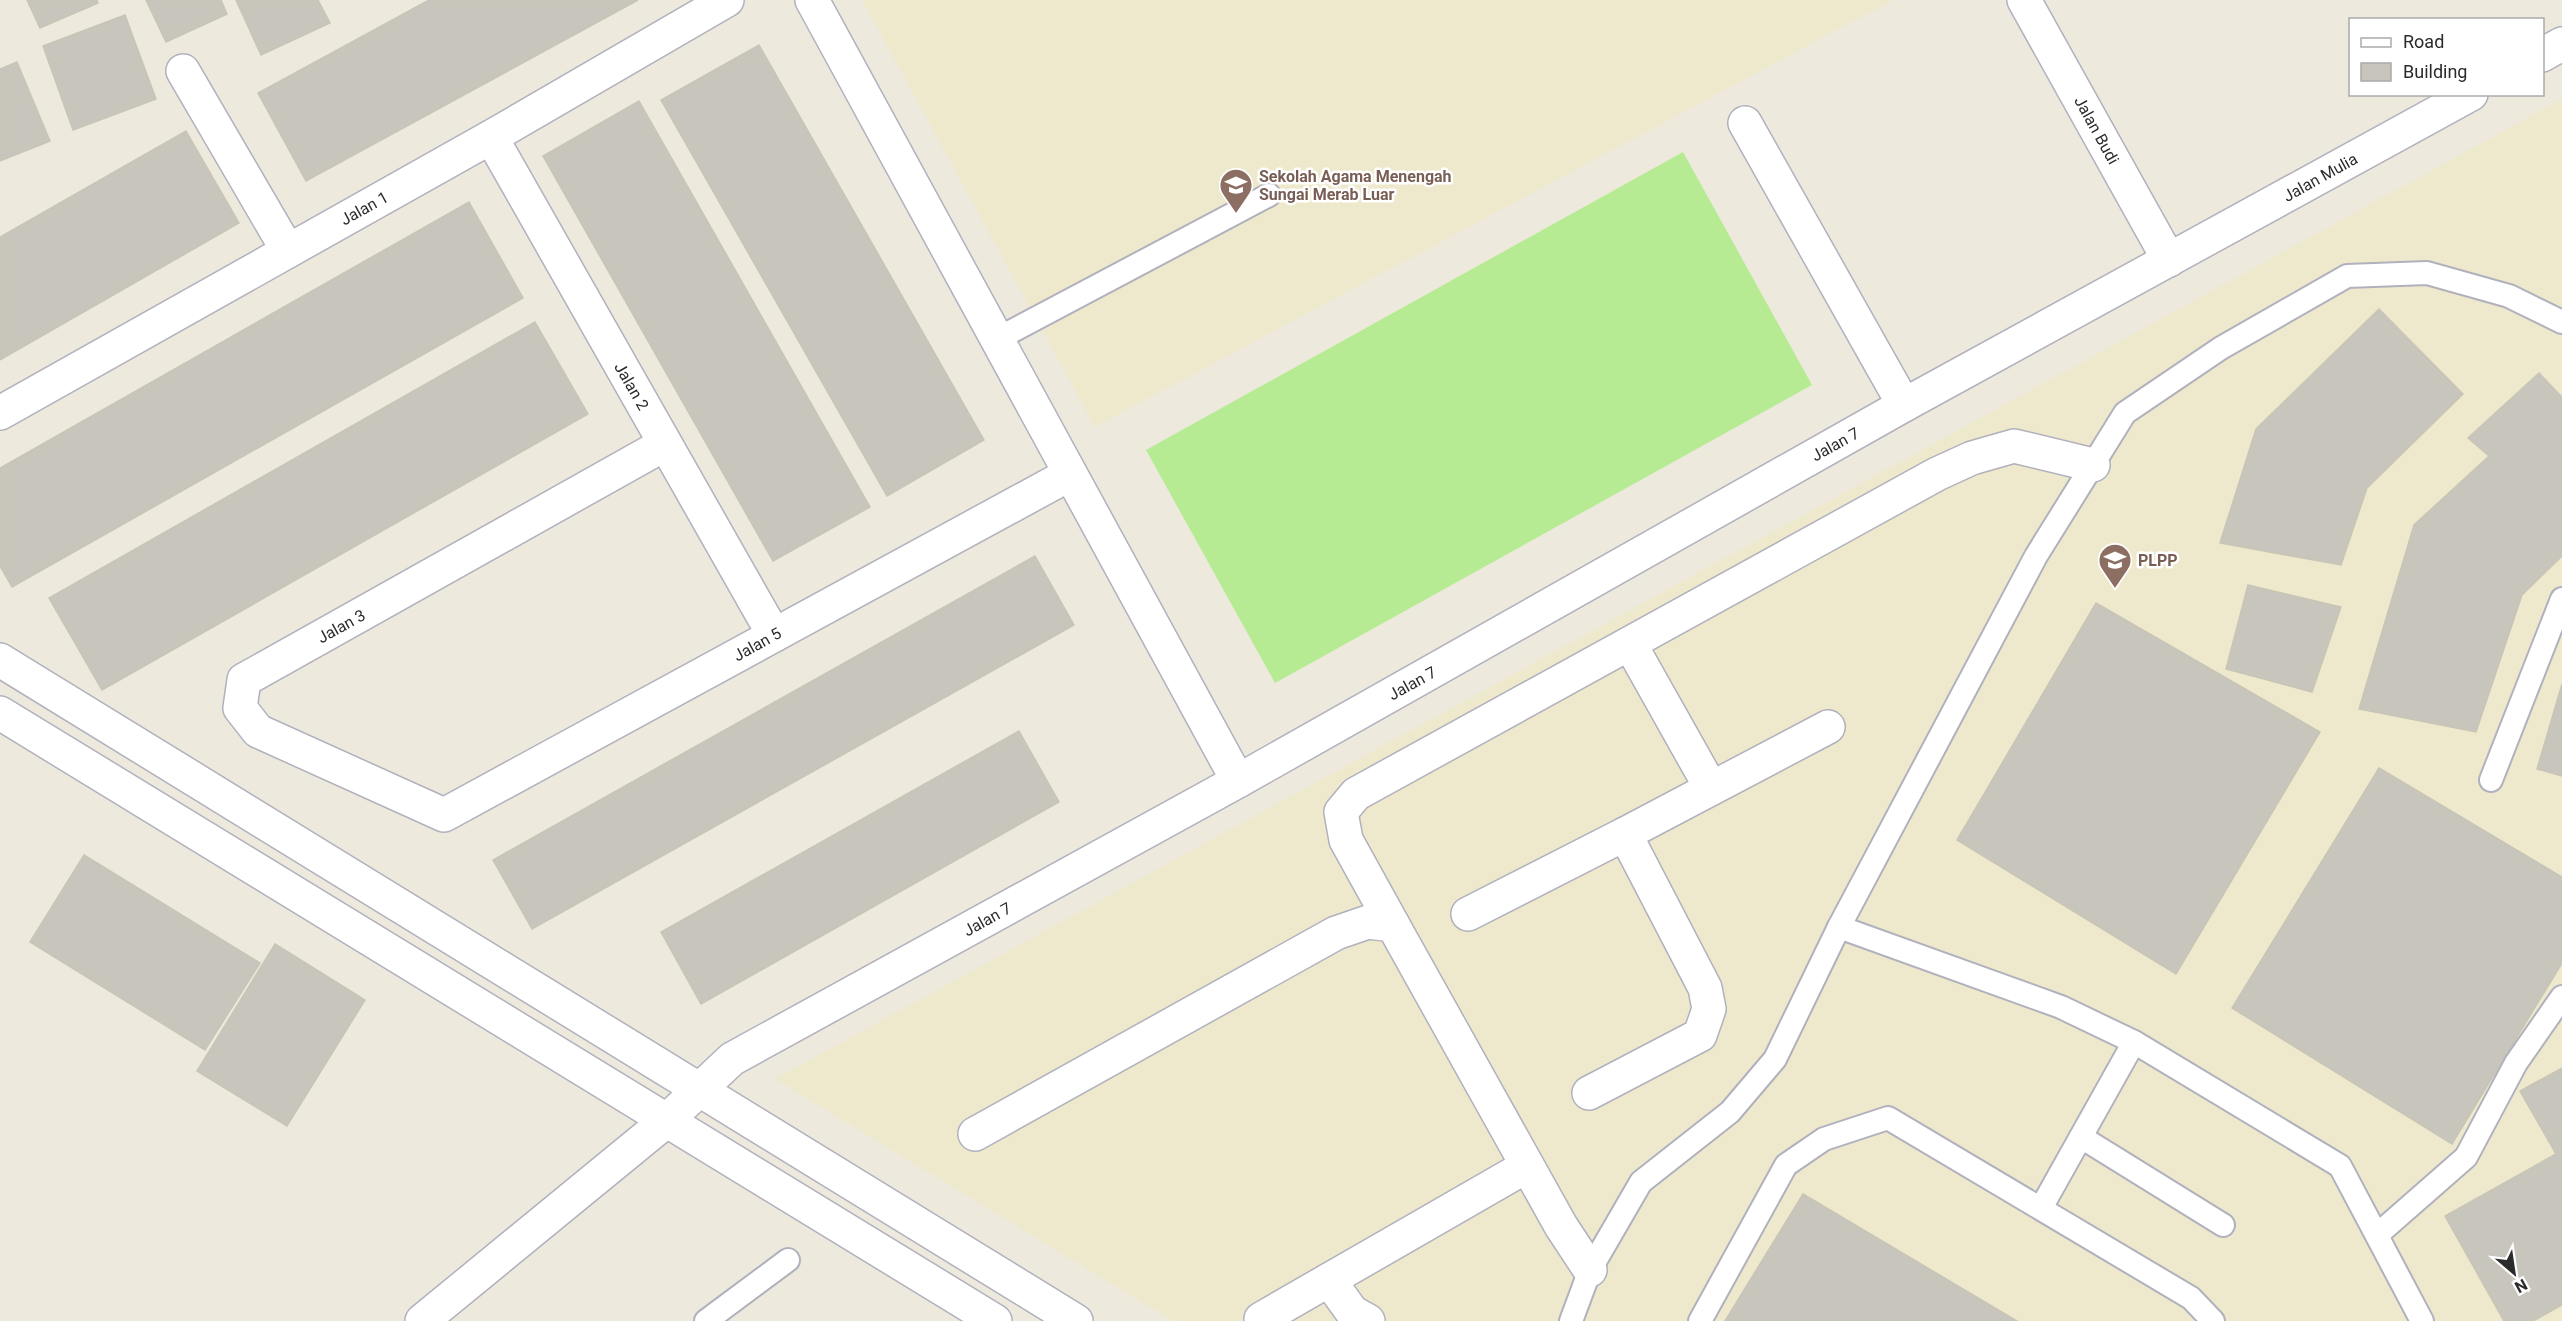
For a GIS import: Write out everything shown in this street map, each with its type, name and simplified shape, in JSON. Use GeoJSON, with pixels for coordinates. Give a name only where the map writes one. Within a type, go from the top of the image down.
{"type":"FeatureCollection","features":[{"type":"Feature","properties":{"kind":"street","name":"Jalan 1"},"geometry":{"type":"LineString","coordinates":[[0,413],[490,137],[727,0]]}},
{"type":"Feature","properties":{"kind":"street"},"geometry":{"type":"LineString","coordinates":[[812,0],[1238,781]]}},
{"type":"Feature","properties":{"kind":"street","name":"Jalan Budi"},"geometry":{"type":"LineString","coordinates":[[2032,2],[2169,260]]}},
{"type":"Feature","properties":{"kind":"street"},"geometry":{"type":"LineString","coordinates":[[2544,54],[2562,44]]}},
{"type":"Feature","properties":{"kind":"street"},"geometry":{"type":"LineString","coordinates":[[183,71],[288,251]]}},
{"type":"Feature","properties":{"kind":"street","name":"Jalan Mulia"},"geometry":{"type":"LineString","coordinates":[[2169,260],[2466,96]]}},
{"type":"Feature","properties":{"kind":"street"},"geometry":{"type":"LineString","coordinates":[[1745,123],[1904,405]]}},
{"type":"Feature","properties":{"kind":"street","name":"Jalan 2"},"geometry":{"type":"LineString","coordinates":[[490,137],[774,635]]}},
{"type":"Feature","properties":{"kind":"street","name":"Jalan 7"},"geometry":{"type":"LineString","coordinates":[[422,1321],[666,1120],[732,1059],[1238,781],[1904,405],[2169,260]]}},
{"type":"Feature","properties":{"kind":"street","name":"Jalan 3"},"geometry":{"type":"LineString","coordinates":[[444,815],[258,731],[240,708],[244,680],[665,444]]}},
{"type":"Feature","properties":{"kind":"street"},"geometry":{"type":"LineString","coordinates":[[1590,1270],[1527,1166],[1346,840],[1341,812],[1356,794],[1937,474],[1972,458],[2014,446],[2093,465]]}},
{"type":"Feature","properties":{"kind":"street","name":"Jalan 5"},"geometry":{"type":"LineString","coordinates":[[444,815],[1070,474]]}},
{"type":"Feature","properties":{"kind":"street"},"geometry":{"type":"LineString","coordinates":[[1630,644],[1711,788]]}},
{"type":"Feature","properties":{"kind":"street"},"geometry":{"type":"LineString","coordinates":[[0,660],[1076,1321]]}},
{"type":"Feature","properties":{"kind":"street"},"geometry":{"type":"LineString","coordinates":[[0,714],[989,1320]]}},
{"type":"Feature","properties":{"kind":"street"},"geometry":{"type":"LineString","coordinates":[[1468,914],[1828,727]]}},
{"type":"Feature","properties":{"kind":"street"},"geometry":{"type":"LineString","coordinates":[[1589,1093],[1700,1035],[1708,1009],[1705,988],[1625,834]]}},
{"type":"Feature","properties":{"kind":"street"},"geometry":{"type":"LineString","coordinates":[[975,1134],[1336,933],[1368,922],[1393,925]]}},
{"type":"Feature","properties":{"kind":"street"},"geometry":{"type":"LineString","coordinates":[[1261,1319],[1527,1166]]}},
{"type":"Feature","properties":{"kind":"street"},"geometry":{"type":"LineString","coordinates":[[1329,1280],[1352,1312],[1368,1321]]}},
{"type":"Feature","properties":{"kind":"lane"},"geometry":{"type":"LineString","coordinates":[[997,339],[1269,195]]}},
{"type":"Feature","properties":{"kind":"lane"},"geometry":{"type":"LineString","coordinates":[[1571,1321],[1590,1270],[1641,1182],[1730,1112],[1775,1059],[1839,927],[2036,556],[2125,413],[2220,348],[2347,276],[2427,273],[2509,296],[2562,322]]}},
{"type":"Feature","properties":{"kind":"lane"},"geometry":{"type":"LineString","coordinates":[[2491,780],[2562,599]]}},
{"type":"Feature","properties":{"kind":"lane"},"geometry":{"type":"LineString","coordinates":[[1839,927],[2061,1006],[2134,1041],[2340,1166],[2422,1321]]}},
{"type":"Feature","properties":{"kind":"lane"},"geometry":{"type":"LineString","coordinates":[[2377,1235],[2466,1157],[2516,1063],[2562,997]]}},
{"type":"Feature","properties":{"kind":"lane"},"geometry":{"type":"LineString","coordinates":[[2041,1208],[2134,1041]]}},
{"type":"Feature","properties":{"kind":"lane"},"geometry":{"type":"LineString","coordinates":[[1700,1321],[1786,1165],[1824,1139],[1888,1118],[2191,1298],[2213,1321]]}},
{"type":"Feature","properties":{"kind":"lane"},"geometry":{"type":"LineString","coordinates":[[2080,1137],[2223,1225]]}},
{"type":"Feature","properties":{"kind":"lane"},"geometry":{"type":"LineString","coordinates":[[706,1321],[788,1260]]}},
{"type":"Feature","properties":{"kind":"shaded area","name":"Sekolah Agama Menengah Sungai Merab Luar"},"geometry":{"type":"Polygon","coordinates":[[[862,0],[1893,0],[1095,427],[862,0]]]}},
{"type":"Feature","properties":{"kind":"shaded area","name":"PLPP"},"geometry":{"type":"Polygon","coordinates":[[[2562,99],[2562,1321],[1173,1321],[775,1079],[2562,99]]]}},
{"type":"Feature","properties":{"kind":"green space"},"geometry":{"type":"Polygon","coordinates":[[[1683,152],[1812,385],[1275,683],[1146,450],[1683,152]]]}},
{"type":"Feature","properties":{"kind":"building"},"geometry":{"type":"Polygon","coordinates":[[[27,0],[97,0],[98,3],[40,28],[27,0]]]}},
{"type":"Feature","properties":{"kind":"building"},"geometry":{"type":"Polygon","coordinates":[[[146,0],[221,0],[227,14],[166,42],[146,0]]]}},
{"type":"Feature","properties":{"kind":"building"},"geometry":{"type":"Polygon","coordinates":[[[236,0],[318,0],[330,23],[261,55],[236,0]]]}},
{"type":"Feature","properties":{"kind":"building"},"geometry":{"type":"Polygon","coordinates":[[[429,0],[638,0],[306,181],[258,93],[429,0]]]}},
{"type":"Feature","properties":{"kind":"building"},"geometry":{"type":"Polygon","coordinates":[[[125,15],[156,99],[73,130],[43,46],[125,15]]]}},
{"type":"Feature","properties":{"kind":"building"},"geometry":{"type":"Polygon","coordinates":[[[759,45],[984,440],[887,496],[661,100],[759,45]]]}},
{"type":"Feature","properties":{"kind":"building"},"geometry":{"type":"Polygon","coordinates":[[[17,62],[50,141],[0,161],[0,69],[17,62]]]}},
{"type":"Feature","properties":{"kind":"building"},"geometry":{"type":"Polygon","coordinates":[[[639,101],[870,507],[773,561],[543,156],[639,101]]]}},
{"type":"Feature","properties":{"kind":"building"},"geometry":{"type":"Polygon","coordinates":[[[186,131],[239,223],[0,360],[0,237],[186,131]]]}},
{"type":"Feature","properties":{"kind":"building"},"geometry":{"type":"Polygon","coordinates":[[[469,202],[523,298],[12,587],[0,566],[0,468],[469,202]]]}},
{"type":"Feature","properties":{"kind":"building"},"geometry":{"type":"Polygon","coordinates":[[[2379,309],[2463,394],[2367,488],[2341,565],[2220,543],[2256,429],[2379,309]]]}},
{"type":"Feature","properties":{"kind":"building"},"geometry":{"type":"Polygon","coordinates":[[[535,322],[588,414],[102,690],[49,598],[535,322]]]}},
{"type":"Feature","properties":{"kind":"building"},"geometry":{"type":"Polygon","coordinates":[[[2539,373],[2562,397],[2562,556],[2522,595],[2476,732],[2359,709],[2414,525],[2489,456],[2468,438],[2539,373]]]}},
{"type":"Feature","properties":{"kind":"building"},"geometry":{"type":"Polygon","coordinates":[[[1035,556],[1074,625],[532,929],[493,860],[1035,556]]]}},
{"type":"Feature","properties":{"kind":"building"},"geometry":{"type":"Polygon","coordinates":[[[2248,585],[2341,607],[2312,692],[2226,669],[2248,585]]]}},
{"type":"Feature","properties":{"kind":"building"},"geometry":{"type":"Polygon","coordinates":[[[2096,603],[2320,732],[2176,974],[1957,840],[2096,603]]]}},
{"type":"Feature","properties":{"kind":"building"},"geometry":{"type":"Polygon","coordinates":[[[2562,684],[2562,776],[2537,769],[2562,684]]]}},
{"type":"Feature","properties":{"kind":"building"},"geometry":{"type":"Polygon","coordinates":[[[1019,731],[1059,802],[701,1004],[661,932],[1019,731]]]}},
{"type":"Feature","properties":{"kind":"building"},"geometry":{"type":"Polygon","coordinates":[[[2379,768],[2562,877],[2562,963],[2452,1144],[2232,1008],[2379,768]]]}},
{"type":"Feature","properties":{"kind":"building"},"geometry":{"type":"Polygon","coordinates":[[[84,855],[260,963],[205,1050],[30,942],[84,855]]]}},
{"type":"Feature","properties":{"kind":"building"},"geometry":{"type":"Polygon","coordinates":[[[275,944],[365,1000],[287,1126],[197,1071],[275,944]]]}},
{"type":"Feature","properties":{"kind":"building"},"geometry":{"type":"Polygon","coordinates":[[[2562,1068],[2562,1305],[2533,1321],[2504,1321],[2445,1216],[2556,1154],[2520,1091],[2562,1068]]]}},
{"type":"Feature","properties":{"kind":"building"},"geometry":{"type":"Polygon","coordinates":[[[1803,1194],[2017,1321],[1725,1321],[1803,1194]]]}},
{"type":"Feature","properties":{"kind":"place","name":"Sekolah Agama Menengah Sungai Merab Luar"},"geometry":{"type":"Point","coordinates":[1236,214]}},
{"type":"Feature","properties":{"kind":"place","name":"PLPP"},"geometry":{"type":"Point","coordinates":[2115,589]}}]}
